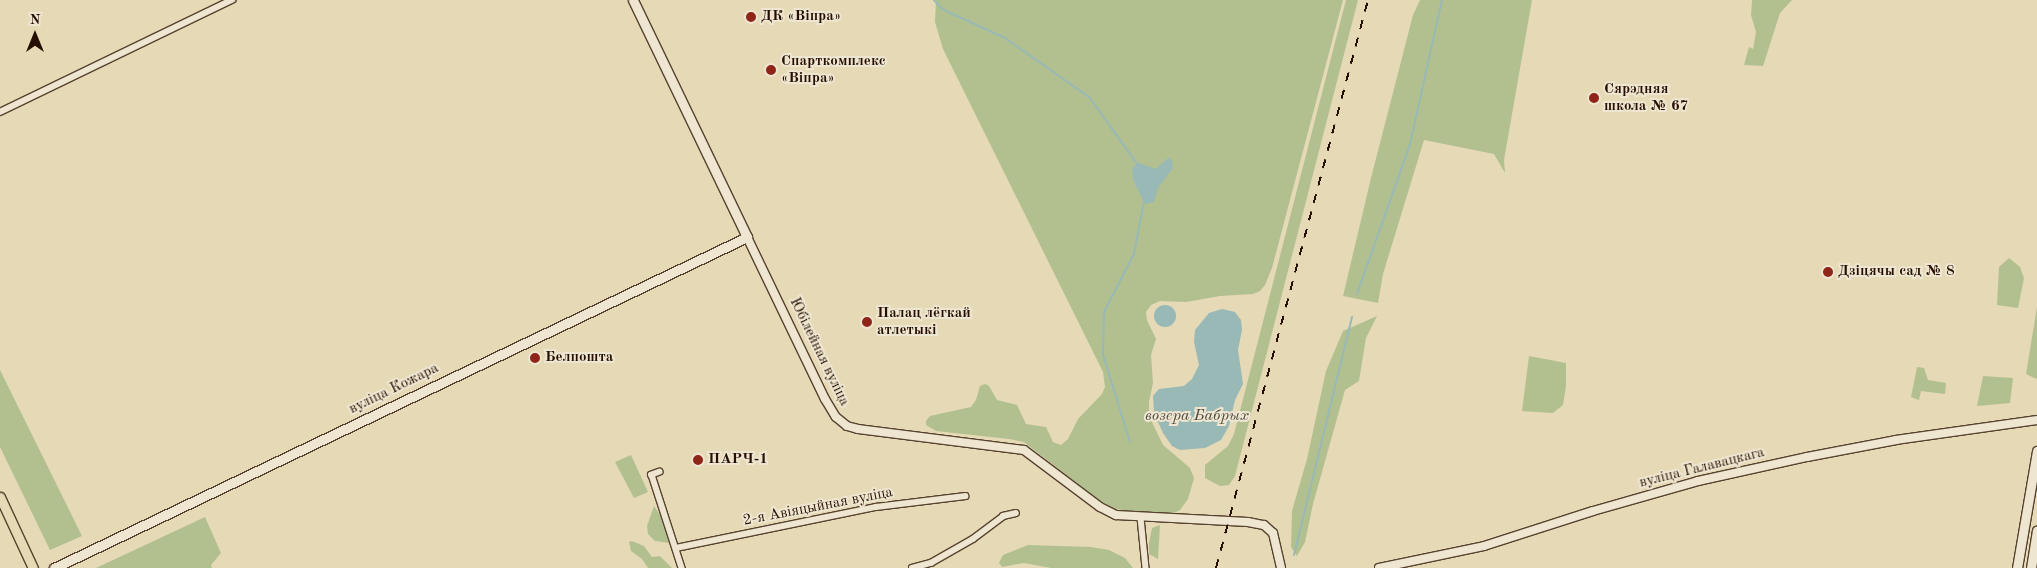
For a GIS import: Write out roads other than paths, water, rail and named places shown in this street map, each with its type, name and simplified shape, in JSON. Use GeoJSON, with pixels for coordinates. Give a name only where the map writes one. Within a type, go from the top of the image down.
{"type":"FeatureCollection","features":[{"type":"Feature","properties":{"kind":"main road","name":"Юбілейная вуліца"},"geometry":{"type":"LineString","coordinates":[[633,0],[747,237]]}},
{"type":"Feature","properties":{"kind":"main road","name":"вуліца Кожара"},"geometry":{"type":"LineString","coordinates":[[54,568],[747,237]]}},
{"type":"Feature","properties":{"kind":"main road"},"geometry":{"type":"LineString","coordinates":[[2017,568],[2037,451]]}},
{"type":"Feature","properties":{"kind":"main road"},"geometry":{"type":"LineString","coordinates":[[0,497],[33,568]]}},
{"type":"Feature","properties":{"kind":"main road"},"geometry":{"type":"LineString","coordinates":[[2031,568],[2037,530]]}},
{"type":"Feature","properties":{"kind":"street"},"geometry":{"type":"LineString","coordinates":[[0,112],[232,0]]}},
{"type":"Feature","properties":{"kind":"street","name":"Юбілейная вуліца"},"geometry":{"type":"LineString","coordinates":[[747,237],[825,400],[831,411],[841,421],[858,429],[1024,450],[1106,511],[1116,515],[1141,518]]}},
{"type":"Feature","properties":{"kind":"street","name":"вуліца Галавацкага"},"geometry":{"type":"LineString","coordinates":[[1379,568],[1484,546],[1593,511],[1733,474],[1896,440],[2037,420]]}},
{"type":"Feature","properties":{"kind":"street"},"geometry":{"type":"LineString","coordinates":[[660,472],[652,475],[682,568]]}},
{"type":"Feature","properties":{"kind":"street","name":"2-я Авіяцыйная вуліца"},"geometry":{"type":"LineString","coordinates":[[676,548],[876,507],[965,496]]}},
{"type":"Feature","properties":{"kind":"street"},"geometry":{"type":"LineString","coordinates":[[912,568],[931,563],[973,539],[1003,516],[1016,512]]}},
{"type":"Feature","properties":{"kind":"street"},"geometry":{"type":"LineString","coordinates":[[1146,568],[1141,518],[1248,522],[1264,525],[1274,536],[1282,568]]}},
{"type":"Feature","properties":{"kind":"water"},"geometry":{"type":"Polygon","coordinates":[[[1168,158],[1172,160],[1173,168],[1158,188],[1154,202],[1145,204],[1133,180],[1132,168],[1139,163],[1156,169],[1168,158]]]}},
{"type":"Feature","properties":{"kind":"water"},"geometry":{"type":"Polygon","coordinates":[[[1165,305],[1173,308],[1176,316],[1173,324],[1165,327],[1157,324],[1154,316],[1157,308],[1165,305]]]}},
{"type":"Feature","properties":{"kind":"water","name":"возера Бабрых"},"geometry":{"type":"Polygon","coordinates":[[[1222,309],[1235,312],[1241,320],[1242,330],[1238,350],[1243,384],[1235,400],[1229,426],[1221,440],[1205,448],[1180,450],[1172,446],[1163,433],[1154,413],[1153,396],[1159,389],[1184,386],[1192,379],[1199,365],[1194,342],[1195,330],[1209,313],[1222,309]]]}},
{"type":"Feature","properties":{"kind":"waterway"},"geometry":{"type":"LineString","coordinates":[[934,0],[942,9],[1005,38],[1089,97],[1138,165]]}},
{"type":"Feature","properties":{"kind":"waterway"},"geometry":{"type":"LineString","coordinates":[[1357,294],[1410,144],[1442,0]]}},
{"type":"Feature","properties":{"kind":"waterway"},"geometry":{"type":"LineString","coordinates":[[1130,442],[1103,355],[1104,312],[1134,254],[1144,201]]}},
{"type":"Feature","properties":{"kind":"waterway"},"geometry":{"type":"LineString","coordinates":[[1294,555],[1352,317]]}},
{"type":"Feature","properties":{"kind":"railway"},"geometry":{"type":"LineString","coordinates":[[1216,568],[1368,0]]}},
{"type":"Feature","properties":{"kind":"place","name":"ДК «Віпра»"},"geometry":{"type":"Point","coordinates":[751,17]}},
{"type":"Feature","properties":{"kind":"place","name":"Спарткомплекс «Віпра»"},"geometry":{"type":"Point","coordinates":[771,70]}},
{"type":"Feature","properties":{"kind":"place","name":"Сярэдняя школа № 67"},"geometry":{"type":"Point","coordinates":[1594,98]}},
{"type":"Feature","properties":{"kind":"place","name":"Дзіцячы сад № 8"},"geometry":{"type":"Point","coordinates":[1828,272]}},
{"type":"Feature","properties":{"kind":"place","name":"Палац лёгкай атлетыкі"},"geometry":{"type":"Point","coordinates":[867,322]}},
{"type":"Feature","properties":{"kind":"place","name":"Белпошта"},"geometry":{"type":"Point","coordinates":[535,358]}},
{"type":"Feature","properties":{"kind":"place","name":"ПАРЧ-1"},"geometry":{"type":"Point","coordinates":[698,460]}}]}
